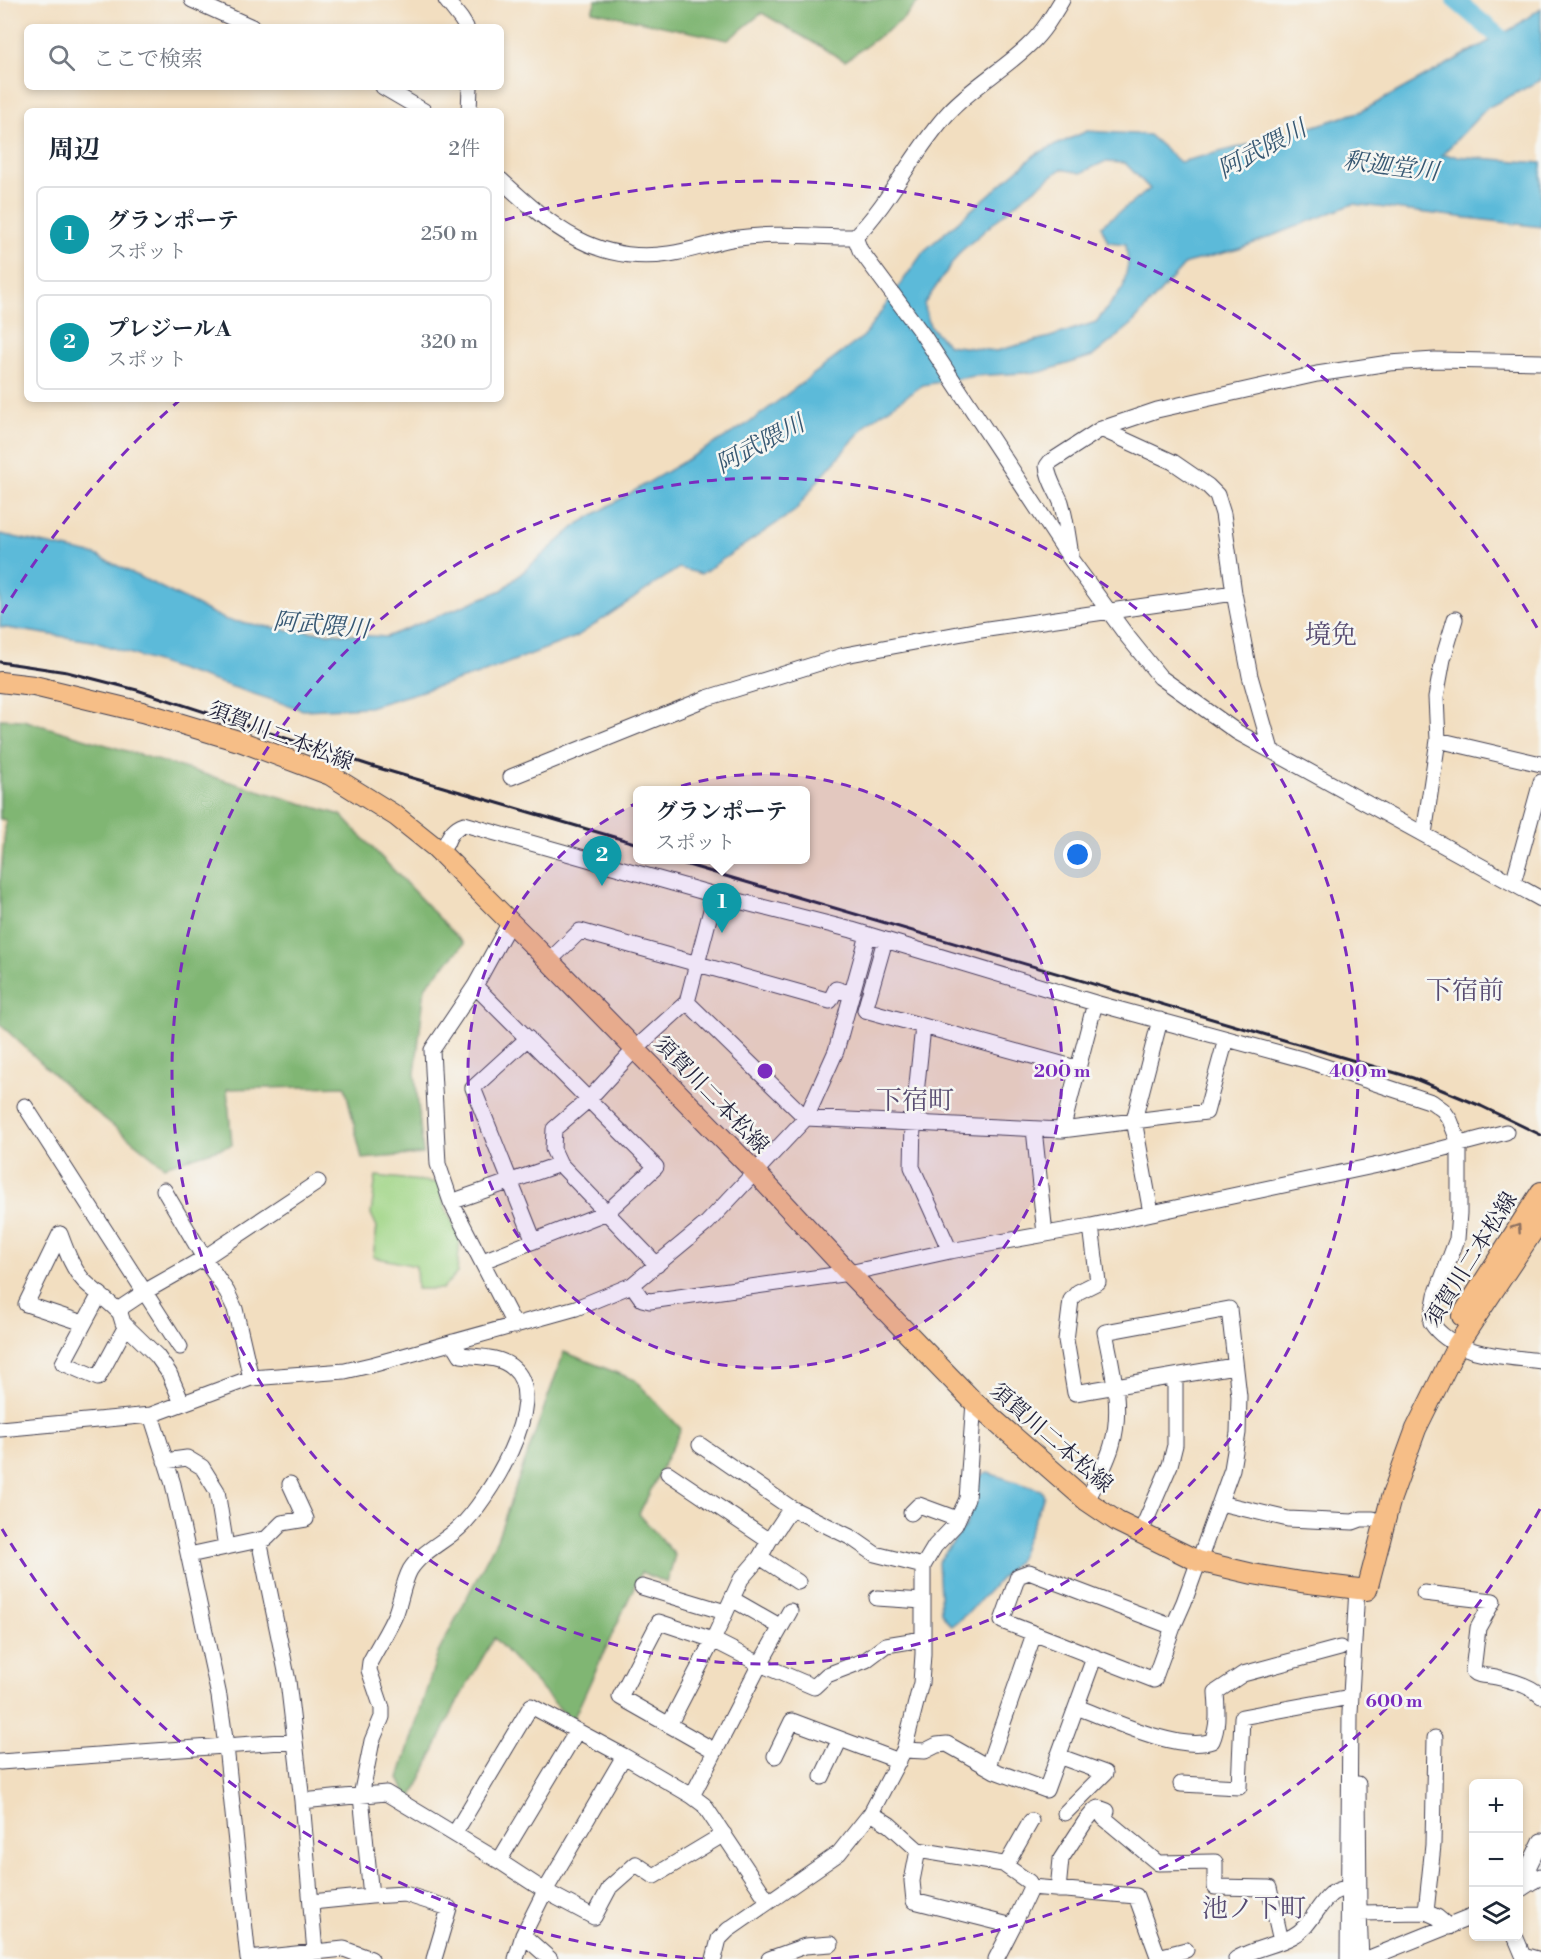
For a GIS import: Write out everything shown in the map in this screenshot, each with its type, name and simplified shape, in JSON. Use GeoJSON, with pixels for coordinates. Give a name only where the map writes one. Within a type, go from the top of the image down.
{"type":"FeatureCollection","features":[{"type":"Feature","properties":{"kind":"main road","name":"須賀川二本松線"},"geometry":{"type":"LineString","coordinates":[[0,682],[34,686],[142,712],[242,742],[330,775],[396,816],[436,848],[549,961],[756,1173],[974,1402],[1087,1501],[1140,1534],[1198,1561],[1253,1574],[1362,1589]]}},
{"type":"Feature","properties":{"kind":"main road","name":"須賀川二本松線"},"geometry":{"type":"LineString","coordinates":[[1362,1589],[1377,1503],[1405,1424],[1500,1268],[1541,1192]]}},
{"type":"Feature","properties":{"kind":"main road","name":"須賀川二本松線"},"geometry":{"type":"LineString","coordinates":[[1500,1268],[1541,1219]]}},
{"type":"Feature","properties":{"kind":"main road","name":"須賀川二本松線"},"geometry":{"type":"LineString","coordinates":[[1362,1589],[1416,1429],[1453,1342]]}},
{"type":"Feature","properties":{"kind":"street"},"geometry":{"type":"LineString","coordinates":[[192,0],[245,24]]}},
{"type":"Feature","properties":{"kind":"street"},"geometry":{"type":"LineString","coordinates":[[446,0],[464,24]]}},
{"type":"Feature","properties":{"kind":"street"},"geometry":{"type":"LineString","coordinates":[[504,183],[537,213],[568,236],[601,250],[623,254],[669,254],[732,239],[752,237],[855,237],[873,218],[949,112],[1030,44],[1047,24],[1062,0]]}},
{"type":"Feature","properties":{"kind":"street"},"geometry":{"type":"LineString","coordinates":[[388,90],[419,108]]}},
{"type":"Feature","properties":{"kind":"street"},"geometry":{"type":"LineString","coordinates":[[469,108],[470,90]]}},
{"type":"Feature","properties":{"kind":"street"},"geometry":{"type":"LineString","coordinates":[[855,237],[860,250],[923,335],[1072,561],[1160,677],[1237,732],[1541,899]]}},
{"type":"Feature","properties":{"kind":"street"},"geometry":{"type":"LineString","coordinates":[[1072,561],[1064,513],[1058,494],[1048,475],[1047,466],[1101,429],[1169,407],[1317,374],[1389,363],[1436,360],[1541,362]]}},
{"type":"Feature","properties":{"kind":"street"},"geometry":{"type":"LineString","coordinates":[[1101,429],[1173,462],[1208,486],[1217,495],[1223,514],[1233,593],[1250,676],[1271,750]]}},
{"type":"Feature","properties":{"kind":"street"},"geometry":{"type":"LineString","coordinates":[[511,777],[707,698],[845,655],[1109,609],[1233,593]]}},
{"type":"Feature","properties":{"kind":"street"},"geometry":{"type":"LineString","coordinates":[[1424,834],[1438,740],[1436,697],[1443,659],[1455,619]]}},
{"type":"Feature","properties":{"kind":"street"},"geometry":{"type":"LineString","coordinates":[[1438,740],[1541,764]]}},
{"type":"Feature","properties":{"kind":"street"},"geometry":{"type":"LineString","coordinates":[[1513,883],[1541,782]]}},
{"type":"Feature","properties":{"kind":"street"},"geometry":{"type":"LineString","coordinates":[[436,848],[446,844],[458,826],[464,824],[715,896],[868,935],[1095,1003],[1351,1074],[1432,1102],[1443,1110],[1450,1120],[1459,1143],[1460,1213],[1457,1239],[1436,1295],[1431,1322],[1436,1331],[1453,1342],[1481,1353],[1541,1361]]}},
{"type":"Feature","properties":{"kind":"street"},"geometry":{"type":"LineString","coordinates":[[657,1265],[560,1164],[553,1149],[554,1129],[588,1100],[635,1049],[687,1002],[715,896]]}},
{"type":"Feature","properties":{"kind":"street"},"geometry":{"type":"LineString","coordinates":[[510,922],[475,986],[432,1050],[438,1164],[451,1203],[515,1326]]}},
{"type":"Feature","properties":{"kind":"street"},"geometry":{"type":"LineString","coordinates":[[549,961],[580,931],[830,1000],[836,988],[852,994]]}},
{"type":"Feature","properties":{"kind":"street"},"geometry":{"type":"LineString","coordinates":[[0,1429],[151,1415],[251,1378],[345,1371],[576,1308],[632,1285],[707,1223],[806,1118],[836,1051],[868,935]]}},
{"type":"Feature","properties":{"kind":"street"},"geometry":{"type":"LineString","coordinates":[[885,940],[865,1010],[1076,1068]]}},
{"type":"Feature","properties":{"kind":"street"},"geometry":{"type":"LineString","coordinates":[[475,986],[656,1167],[607,1212],[483,1262]]}},
{"type":"Feature","properties":{"kind":"street"},"geometry":{"type":"LineString","coordinates":[[687,1002],[806,1118],[1062,1130],[1206,1112],[1226,1039]]}},
{"type":"Feature","properties":{"kind":"street"},"geometry":{"type":"LineString","coordinates":[[1062,1130],[1076,1068],[1095,1003]]}},
{"type":"Feature","properties":{"kind":"street"},"geometry":{"type":"LineString","coordinates":[[1151,1213],[1134,1120],[1160,1020]]}},
{"type":"Feature","properties":{"kind":"street"},"geometry":{"type":"LineString","coordinates":[[923,1027],[913,1122],[912,1167],[950,1251]]}},
{"type":"Feature","properties":{"kind":"street"},"geometry":{"type":"LineString","coordinates":[[528,1038],[472,1088],[534,1241]]}},
{"type":"Feature","properties":{"kind":"street"},"geometry":{"type":"LineString","coordinates":[[25,1106],[180,1347]]}},
{"type":"Feature","properties":{"kind":"street"},"geometry":{"type":"LineString","coordinates":[[1034,1129],[1045,1234]]}},
{"type":"Feature","properties":{"kind":"street"},"geometry":{"type":"LineString","coordinates":[[632,1285],[637,1295],[650,1301],[849,1273],[950,1251],[1091,1226],[1392,1162],[1506,1132]]}},
{"type":"Feature","properties":{"kind":"street"},"geometry":{"type":"LineString","coordinates":[[451,1203],[560,1164]]}},
{"type":"Feature","properties":{"kind":"street"},"geometry":{"type":"LineString","coordinates":[[100,1294],[63,1363],[98,1378],[123,1319],[122,1307],[204,1258],[318,1182]]}},
{"type":"Feature","properties":{"kind":"street"},"geometry":{"type":"LineString","coordinates":[[164,1190],[227,1292],[235,1309],[251,1378]]}},
{"type":"Feature","properties":{"kind":"street"},"geometry":{"type":"LineString","coordinates":[[1091,1226],[1098,1282],[1078,1292],[1071,1300],[1066,1340],[1075,1393],[1234,1366]]}},
{"type":"Feature","properties":{"kind":"street"},"geometry":{"type":"LineString","coordinates":[[83,1323],[26,1304],[60,1234],[74,1267],[83,1280],[100,1294],[157,1356],[169,1373],[182,1403]]}},
{"type":"Feature","properties":{"kind":"street"},"geometry":{"type":"LineString","coordinates":[[1087,1501],[1112,1446],[1116,1426],[1115,1388],[1105,1332],[1229,1309],[1239,1396],[1238,1434],[1232,1469],[1154,1680],[1002,1621],[1018,1576],[1029,1572],[1173,1627]]}},
{"type":"Feature","properties":{"kind":"street"},"geometry":{"type":"LineString","coordinates":[[371,1896],[361,1796],[372,1742],[382,1717],[382,1708],[369,1670],[370,1662],[395,1614],[411,1570],[421,1558],[459,1529],[498,1477],[511,1453],[526,1402],[522,1377],[513,1367],[496,1359],[461,1355],[453,1342]]}},
{"type":"Feature","properties":{"kind":"street"},"geometry":{"type":"LineString","coordinates":[[1140,1534],[1170,1465],[1175,1444],[1175,1376]]}},
{"type":"Feature","properties":{"kind":"street"},"geometry":{"type":"LineString","coordinates":[[714,1959],[719,1939],[728,1930],[839,1853],[871,1813],[902,1755],[921,1683],[923,1566],[935,1546],[957,1519],[967,1499],[974,1402]]}},
{"type":"Feature","properties":{"kind":"street"},"geometry":{"type":"LineString","coordinates":[[151,1415],[189,1555],[219,1696],[248,1959],[344,1949],[370,1959]]}},
{"type":"Feature","properties":{"kind":"street"},"geometry":{"type":"LineString","coordinates":[[700,1445],[791,1508],[852,1538],[875,1554],[923,1566]]}},
{"type":"Feature","properties":{"kind":"street"},"geometry":{"type":"LineString","coordinates":[[165,1461],[187,1458],[202,1467],[217,1491],[226,1547]]}},
{"type":"Feature","properties":{"kind":"street"},"geometry":{"type":"LineString","coordinates":[[668,1473],[769,1541]]}},
{"type":"Feature","properties":{"kind":"street"},"geometry":{"type":"LineString","coordinates":[[189,1555],[267,1538],[282,1524],[306,1519],[290,1484]]}},
{"type":"Feature","properties":{"kind":"street"},"geometry":{"type":"LineString","coordinates":[[1220,1503],[1288,1519],[1353,1522],[1361,1519],[1373,1520]]}},
{"type":"Feature","properties":{"kind":"street"},"geometry":{"type":"LineString","coordinates":[[911,1513],[920,1505],[957,1519]]}},
{"type":"Feature","properties":{"kind":"street"},"geometry":{"type":"LineString","coordinates":[[669,1725],[713,1640],[741,1579],[760,1557],[791,1508]]}},
{"type":"Feature","properties":{"kind":"street"},"geometry":{"type":"LineString","coordinates":[[260,1540],[288,1681],[302,1801],[315,1952]]}},
{"type":"Feature","properties":{"kind":"street"},"geometry":{"type":"LineString","coordinates":[[760,1557],[798,1582]]}},
{"type":"Feature","properties":{"kind":"street"},"geometry":{"type":"LineString","coordinates":[[642,1587],[728,1606],[781,1628]]}},
{"type":"Feature","properties":{"kind":"street"},"geometry":{"type":"LineString","coordinates":[[1348,1959],[1350,1697],[1362,1589]]}},
{"type":"Feature","properties":{"kind":"street"},"geometry":{"type":"LineString","coordinates":[[1361,1959],[1358,1724],[1362,1589]]}},
{"type":"Feature","properties":{"kind":"street"},"geometry":{"type":"LineString","coordinates":[[1424,1593],[1493,1601],[1478,1628],[1473,1671],[1476,1674],[1496,1676],[1536,1690],[1541,1696]]}},
{"type":"Feature","properties":{"kind":"street"},"geometry":{"type":"LineString","coordinates":[[877,1598],[923,1601]]}},
{"type":"Feature","properties":{"kind":"street"},"geometry":{"type":"LineString","coordinates":[[692,1796],[790,1611]]}},
{"type":"Feature","properties":{"kind":"street"},"geometry":{"type":"LineString","coordinates":[[715,1751],[620,1697],[659,1623],[713,1640],[760,1664],[814,1687],[827,1675],[866,1660],[886,1645],[923,1639]]}},
{"type":"Feature","properties":{"kind":"street"},"geometry":{"type":"LineString","coordinates":[[988,1766],[1034,1634]]}},
{"type":"Feature","properties":{"kind":"street"},"geometry":{"type":"LineString","coordinates":[[1077,1707],[1176,1743],[1204,1744],[1212,1741],[1215,1733],[1218,1716],[1216,1692],[1243,1674],[1340,1648]]}},
{"type":"Feature","properties":{"kind":"street"},"geometry":{"type":"LineString","coordinates":[[775,1756],[792,1721],[840,1739],[902,1755],[947,1744],[995,1771],[1046,1790],[1094,1658]]}},
{"type":"Feature","properties":{"kind":"street"},"geometry":{"type":"LineString","coordinates":[[1181,1784],[1239,1787],[1242,1717],[1350,1697]]}},
{"type":"Feature","properties":{"kind":"street"},"geometry":{"type":"LineString","coordinates":[[455,1833],[531,1706],[624,1756],[704,1805],[768,1901]]}},
{"type":"Feature","properties":{"kind":"street"},"geometry":{"type":"LineString","coordinates":[[500,1861],[577,1731]]}},
{"type":"Feature","properties":{"kind":"street"},"geometry":{"type":"LineString","coordinates":[[1426,1912],[1433,1845],[1435,1738]]}},
{"type":"Feature","properties":{"kind":"street"},"geometry":{"type":"LineString","coordinates":[[822,1778],[840,1739]]}},
{"type":"Feature","properties":{"kind":"street"},"geometry":{"type":"LineString","coordinates":[[0,1762],[295,1741]]}},
{"type":"Feature","properties":{"kind":"street"},"geometry":{"type":"LineString","coordinates":[[516,1959],[523,1935],[545,1891],[624,1756]]}},
{"type":"Feature","properties":{"kind":"street"},"geometry":{"type":"LineString","coordinates":[[1059,1756],[1105,1773],[1065,1813]]}},
{"type":"Feature","properties":{"kind":"street"},"geometry":{"type":"LineString","coordinates":[[302,1801],[386,1792],[545,1891],[594,1917],[609,1887],[636,1864],[654,1876],[724,1834]]}},
{"type":"Feature","properties":{"kind":"street"},"geometry":{"type":"LineString","coordinates":[[1058,1890],[1062,1859],[1085,1821],[1095,1810],[1102,1809],[1107,1811],[1104,1818],[1158,1863],[1215,1862],[1215,1887],[1269,1888],[1281,1941]]}},
{"type":"Feature","properties":{"kind":"street"},"geometry":{"type":"LineString","coordinates":[[871,1813],[890,1825],[918,1850],[1006,1865],[1029,1882],[1031,1887],[996,1959]]}},
{"type":"Feature","properties":{"kind":"street"},"geometry":{"type":"LineString","coordinates":[[1006,1865],[1031,1821]]}},
{"type":"Feature","properties":{"kind":"street"},"geometry":{"type":"LineString","coordinates":[[1523,1888],[1537,1879],[1528,1868],[1541,1841]]}},
{"type":"Feature","properties":{"kind":"street"},"geometry":{"type":"LineString","coordinates":[[918,1850],[912,1881],[914,1900],[1013,1926]]}},
{"type":"Feature","properties":{"kind":"street"},"geometry":{"type":"LineString","coordinates":[[1031,1887],[1136,1896],[1159,1958],[1186,1950]]}},
{"type":"Feature","properties":{"kind":"street"},"geometry":{"type":"LineString","coordinates":[[1236,1959],[1246,1953],[1294,1936],[1307,1925],[1316,1910],[1333,1892],[1349,1887]]}},
{"type":"Feature","properties":{"kind":"street"},"geometry":{"type":"LineString","coordinates":[[312,1902],[405,1894],[448,1908],[434,1959]]}},
{"type":"Feature","properties":{"kind":"street"},"geometry":{"type":"LineString","coordinates":[[1359,1913],[1426,1912],[1437,1917],[1449,1928]]}},
{"type":"Feature","properties":{"kind":"street"},"geometry":{"type":"LineString","coordinates":[[1367,1959],[1449,1928],[1469,1918]]}},
{"type":"Feature","properties":{"kind":"street"},"geometry":{"type":"LineString","coordinates":[[523,1935],[550,1959]]}},
{"type":"Feature","properties":{"kind":"street"},"geometry":{"type":"LineString","coordinates":[[1517,1941],[1523,1955],[1537,1959]]}},
{"type":"Feature","properties":{"kind":"street"},"geometry":{"type":"LineString","coordinates":[[769,1959],[805,1946],[831,1944]]}},
{"type":"Feature","properties":{"kind":"green space"},"geometry":{"type":"Polygon","coordinates":[[[596,0],[920,0],[902,20],[845,61],[762,13],[728,40],[592,11],[596,0]]]}},
{"type":"Feature","properties":{"kind":"green space"},"geometry":{"type":"Polygon","coordinates":[[[0,719],[23,720],[341,815],[464,944],[425,987],[415,1073],[423,1154],[362,1159],[345,1086],[227,1089],[232,1145],[164,1166],[81,1100],[0,1024],[0,883],[6,820],[0,819],[0,719]]]}},
{"type":"Feature","properties":{"kind":"green space"},"geometry":{"type":"Polygon","coordinates":[[[376,1176],[439,1183],[445,1207],[460,1238],[457,1273],[442,1289],[417,1289],[416,1266],[373,1257],[377,1227],[371,1214],[376,1176]]]}},
{"type":"Feature","properties":{"kind":"green space"},"geometry":{"type":"Polygon","coordinates":[[[564,1352],[635,1380],[681,1429],[639,1514],[675,1555],[667,1583],[641,1572],[572,1722],[494,1638],[455,1706],[410,1803],[399,1778],[438,1653],[497,1539],[564,1352]]]}},
{"type":"Feature","properties":{"kind":"water"},"geometry":{"type":"Polygon","coordinates":[[[1541,8],[1541,80],[1487,108],[1442,155],[1541,163],[1541,227],[1353,204],[1239,249],[1186,263],[1131,325],[1093,356],[1041,372],[974,376],[923,385],[869,422],[820,478],[795,511],[701,574],[679,568],[576,637],[479,674],[369,707],[303,710],[92,641],[0,627],[0,534],[96,555],[226,620],[289,630],[386,637],[502,590],[578,524],[749,423],[864,336],[924,251],[1036,154],[1087,131],[1149,135],[1180,162],[1283,136],[1362,111],[1513,28],[1541,8]],[[1104,162],[1081,173],[1061,169],[1019,201],[960,252],[924,304],[930,326],[948,345],[996,351],[1096,322],[1123,288],[1128,264],[1126,244],[1108,242],[1101,226],[1150,189],[1125,163],[1104,162]]]}},
{"type":"Feature","properties":{"kind":"water"},"geometry":{"type":"Polygon","coordinates":[[[988,1473],[1041,1490],[1044,1496],[1018,1560],[969,1612],[951,1626],[941,1612],[938,1562],[966,1525],[981,1475],[988,1473]]]}},
{"type":"Feature","properties":{"kind":"waterway"},"geometry":{"type":"LineString","coordinates":[[1455,0],[1516,51]]}},
{"type":"Feature","properties":{"kind":"railway"},"geometry":{"type":"LineString","coordinates":[[0,662],[67,672],[137,690],[375,767],[633,843]]}},
{"type":"Feature","properties":{"kind":"railway"},"geometry":{"type":"LineString","coordinates":[[685,864],[1413,1078],[1481,1106],[1541,1135]]}},
{"type":"Feature","properties":{"kind":"place","name":"プレジールA"},"geometry":{"type":"Point","coordinates":[602,886]}},
{"type":"Feature","properties":{"kind":"place","name":"グランポーテ"},"geometry":{"type":"Point","coordinates":[722,933]}},
{"type":"Feature","properties":{"kind":"district","name":"境免"},"geometry":{"type":"Point","coordinates":[1331,634]}},
{"type":"Feature","properties":{"kind":"district","name":"下宿前"},"geometry":{"type":"Point","coordinates":[1465,990]}},
{"type":"Feature","properties":{"kind":"district","name":"下宿町"},"geometry":{"type":"Point","coordinates":[915,1100]}},
{"type":"Feature","properties":{"kind":"district","name":"池ノ下町"},"geometry":{"type":"Point","coordinates":[1254,1908]}},
{"type":"Feature","properties":{"kind":"water label","name":"阿武隈川"},"geometry":{"type":"Point","coordinates":[1262,149]}},
{"type":"Feature","properties":{"kind":"water label","name":"釈迦堂川"},"geometry":{"type":"Point","coordinates":[1391,166]}},
{"type":"Feature","properties":{"kind":"water label","name":"阿武隈川"},"geometry":{"type":"Point","coordinates":[760,444]}},
{"type":"Feature","properties":{"kind":"water label","name":"阿武隈川"},"geometry":{"type":"Point","coordinates":[321,625]}}]}
